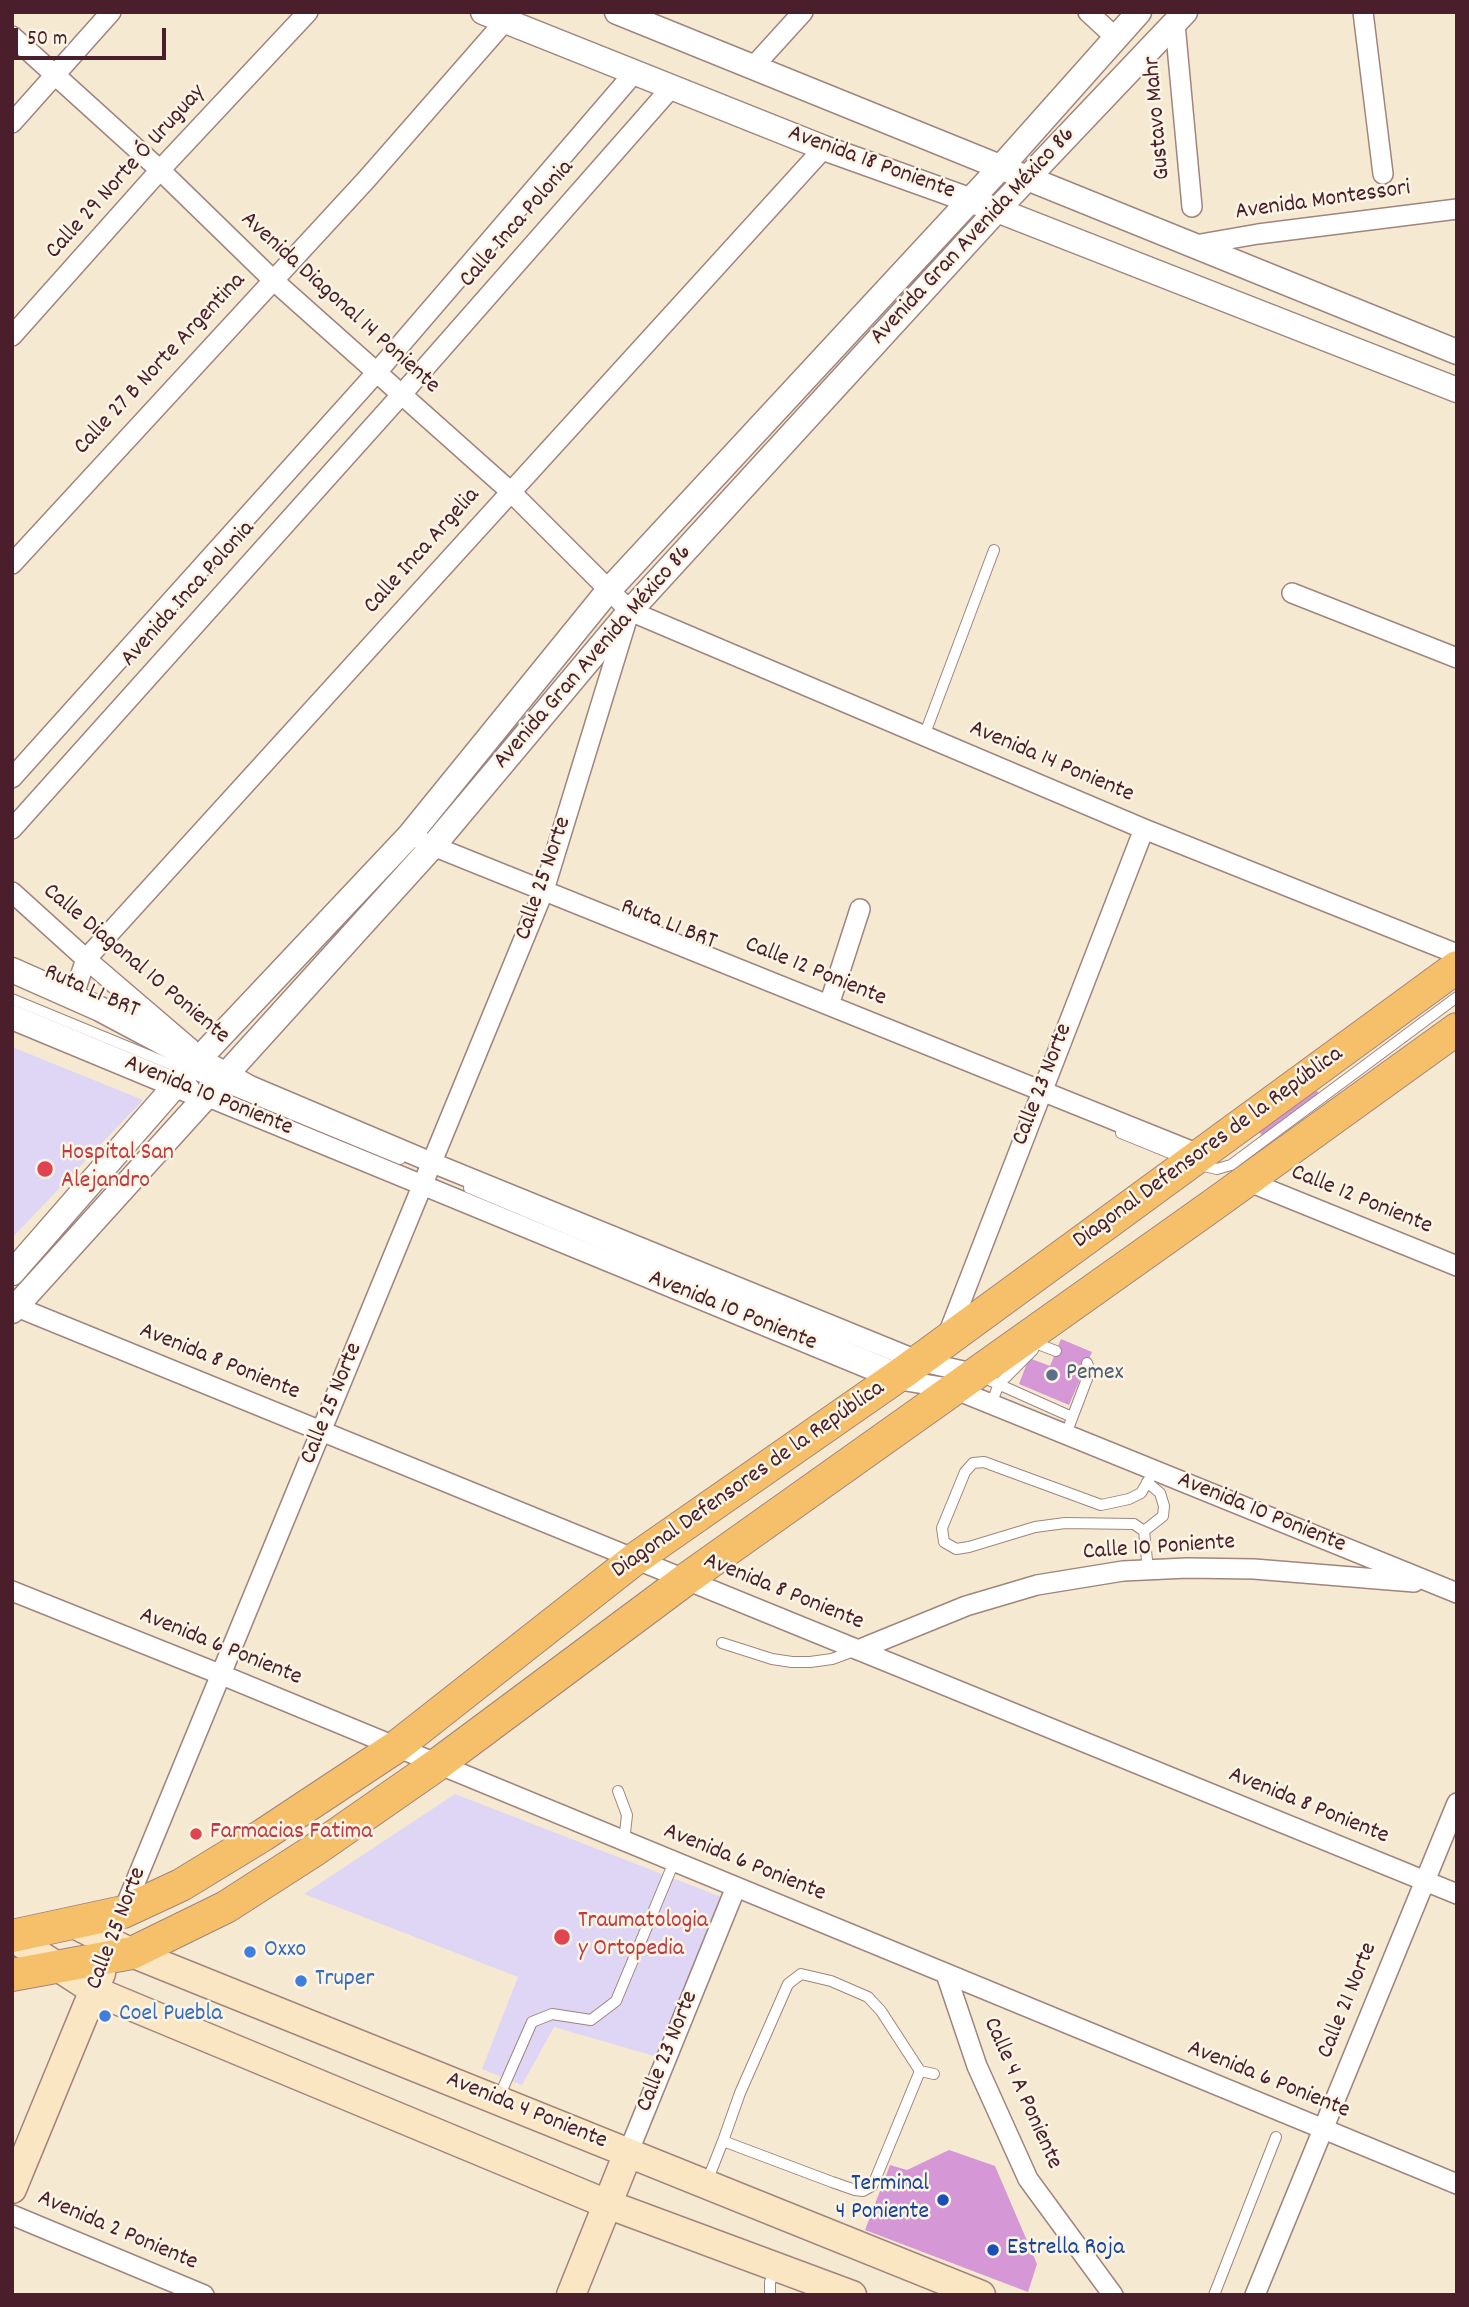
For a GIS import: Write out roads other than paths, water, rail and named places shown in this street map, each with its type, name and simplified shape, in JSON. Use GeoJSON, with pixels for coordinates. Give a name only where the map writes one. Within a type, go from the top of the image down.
{"type":"FeatureCollection","features":[{"type":"Feature","properties":{"kind":"main road","name":"Diagonal Defensores de la República"},"geometry":{"type":"LineString","coordinates":[[12,1937],[123,1912],[181,1885],[263,1835],[396,1747],[635,1559],[906,1370],[1457,967]]}},
{"type":"Feature","properties":{"kind":"main road","name":"Diagonal Defensores de la República"},"geometry":{"type":"LineString","coordinates":[[12,1975],[117,1952],[226,1906],[439,1764],[685,1580],[973,1379],[1032,1342],[1242,1177],[1457,1029]]}},
{"type":"Feature","properties":{"kind":"main road","name":"Calle 25 Norte"},"geometry":{"type":"LineString","coordinates":[[12,2189],[95,1991],[117,1952],[123,1912]]}},
{"type":"Feature","properties":{"kind":"main road","name":"Avenida 4 Poniente"},"geometry":{"type":"LineString","coordinates":[[74,1924],[117,1952],[981,2295]]}},
{"type":"Feature","properties":{"kind":"main road"},"geometry":{"type":"LineString","coordinates":[[12,1937],[95,1991],[607,2204],[852,2295]]}},
{"type":"Feature","properties":{"kind":"main road","name":"Calle 23 Norte"},"geometry":{"type":"LineString","coordinates":[[570,2295],[628,2153]]}},
{"type":"Feature","properties":{"kind":"street"},"geometry":{"type":"LineString","coordinates":[[12,123],[111,12]]}},
{"type":"Feature","properties":{"kind":"street","name":"Calle 29 Norte Ó Uruguay"},"geometry":{"type":"LineString","coordinates":[[12,336],[160,170],[308,12]]}},
{"type":"Feature","properties":{"kind":"street","name":"Avenida 18 Poniente"},"geometry":{"type":"LineString","coordinates":[[617,12],[1457,352]]}},
{"type":"Feature","properties":{"kind":"street"},"geometry":{"type":"LineString","coordinates":[[752,67],[803,12]]}},
{"type":"Feature","properties":{"kind":"street"},"geometry":{"type":"LineString","coordinates":[[1088,12],[1115,37]]}},
{"type":"Feature","properties":{"kind":"street","name":"Avenida Gran Avenida México 86"},"geometry":{"type":"LineString","coordinates":[[423,845],[608,591],[1001,167],[1139,12]]}},
{"type":"Feature","properties":{"kind":"street"},"geometry":{"type":"LineString","coordinates":[[1363,12],[1383,174]]}},
{"type":"Feature","properties":{"kind":"street","name":"Avenida 18 Poniente"},"geometry":{"type":"LineString","coordinates":[[500,15],[634,73],[824,148],[997,210],[1457,390]]}},
{"type":"Feature","properties":{"kind":"street","name":"Calle 27 B Norte Argentina"},"geometry":{"type":"LineString","coordinates":[[12,564],[366,180],[500,15]]}},
{"type":"Feature","properties":{"kind":"street","name":"Avenida Gran Avenida México 86"},"geometry":{"type":"LineString","coordinates":[[12,1273],[423,845],[630,611],[997,210],[1180,18]]}},
{"type":"Feature","properties":{"kind":"street","name":"Gustavo Mahr"},"geometry":{"type":"LineString","coordinates":[[1180,18],[1192,207]]}},
{"type":"Feature","properties":{"kind":"street","name":"Avenida Diagonal 14 Poniente"},"geometry":{"type":"LineString","coordinates":[[12,36],[160,170],[273,280],[511,492],[630,611]]}},
{"type":"Feature","properties":{"kind":"street","name":"Calle Inca Polonia"},"geometry":{"type":"LineString","coordinates":[[377,372],[634,73]]}},
{"type":"Feature","properties":{"kind":"street","name":"Calle Inca Polonia"},"geometry":{"type":"LineString","coordinates":[[402,394],[671,88]]}},
{"type":"Feature","properties":{"kind":"street","name":"Calle Inca Argelia"},"geometry":{"type":"LineString","coordinates":[[73,996],[86,959],[824,148]]}},
{"type":"Feature","properties":{"kind":"street","name":"Avenida Montessori"},"geometry":{"type":"LineString","coordinates":[[1195,245],[1258,234],[1457,209]]}},
{"type":"Feature","properties":{"kind":"street","name":"Avenida Inca Polonia"},"geometry":{"type":"LineString","coordinates":[[12,778],[377,372]]}},
{"type":"Feature","properties":{"kind":"street","name":"Avenida Inca Polonia"},"geometry":{"type":"LineString","coordinates":[[12,829],[402,394]]}},
{"type":"Feature","properties":{"kind":"street"},"geometry":{"type":"LineString","coordinates":[[1292,593],[1457,657]]}},
{"type":"Feature","properties":{"kind":"street","name":"Avenida 14 Poniente"},"geometry":{"type":"LineString","coordinates":[[630,611],[1144,829],[1457,954]]}},
{"type":"Feature","properties":{"kind":"street","name":"Calle 25 Norte"},"geometry":{"type":"LineString","coordinates":[[123,1912],[543,894],[630,611]]}},
{"type":"Feature","properties":{"kind":"street","name":"Calle 23 Norte"},"geometry":{"type":"LineString","coordinates":[[946,1341],[1144,829]]}},
{"type":"Feature","properties":{"kind":"street","name":"Calle 12 Poniente"},"geometry":{"type":"LineString","coordinates":[[423,845],[829,1005],[1040,1095],[1197,1158]]}},
{"type":"Feature","properties":{"kind":"street","name":"Calle Diagonal 10 Poniente"},"geometry":{"type":"LineString","coordinates":[[12,892],[178,1039],[204,1072]]}},
{"type":"Feature","properties":{"kind":"street"},"geometry":{"type":"LineString","coordinates":[[829,1005],[860,909]]}},
{"type":"Feature","properties":{"kind":"street","name":"Avenida 10 Poniente"},"geometry":{"type":"LineString","coordinates":[[12,970],[73,996],[204,1072],[428,1173],[906,1370],[973,1379],[991,1404],[1069,1426],[1151,1476],[1457,1593]]}},
{"type":"Feature","properties":{"kind":"street","name":"Avenida 10 Poniente"},"geometry":{"type":"LineString","coordinates":[[12,1017],[251,1086],[428,1173],[906,1370],[973,1379]]}},
{"type":"Feature","properties":{"kind":"street","name":"Avenida Gran Avenida México 86"},"geometry":{"type":"LineString","coordinates":[[14,1307],[204,1072]]}},
{"type":"Feature","properties":{"kind":"street","name":"Calle 12 Poniente"},"geometry":{"type":"LineString","coordinates":[[1242,1177],[1457,1266]]}},
{"type":"Feature","properties":{"kind":"street","name":"Avenida 8 Poniente"},"geometry":{"type":"LineString","coordinates":[[14,1307],[1457,1894]]}},
{"type":"Feature","properties":{"kind":"street","name":"Calle 10 Poniente"},"geometry":{"type":"LineString","coordinates":[[858,1650],[966,1606],[1037,1585],[1148,1570],[1254,1569],[1433,1584]]}},
{"type":"Feature","properties":{"kind":"street","name":"Avenida 6 Poniente"},"geometry":{"type":"LineString","coordinates":[[12,1591],[1457,2184]]}},
{"type":"Feature","properties":{"kind":"street","name":"Calle 21 Norte"},"geometry":{"type":"LineString","coordinates":[[1255,2295],[1457,1803]]}},
{"type":"Feature","properties":{"kind":"street","name":"Calle 23 Norte"},"geometry":{"type":"LineString","coordinates":[[628,2153],[736,1887]]}},
{"type":"Feature","properties":{"kind":"street","name":"Calle 4 A Poniente"},"geometry":{"type":"LineString","coordinates":[[946,1974],[978,2066],[1028,2179],[1113,2295]]}},
{"type":"Feature","properties":{"kind":"street","name":"Avenida 2 Poniente"},"geometry":{"type":"LineString","coordinates":[[12,2215],[204,2295]]}},
{"type":"Feature","properties":{"kind":"lane"},"geometry":{"type":"LineString","coordinates":[[924,736],[994,550]]}},
{"type":"Feature","properties":{"kind":"lane"},"geometry":{"type":"LineString","coordinates":[[245,1026],[393,867],[413,857],[423,845]]}},
{"type":"Feature","properties":{"kind":"lane","name":"Ruta L1 BRT"},"geometry":{"type":"LineString","coordinates":[[543,894],[1040,1095]]}},
{"type":"Feature","properties":{"kind":"lane","name":"Ruta L1 BRT"},"geometry":{"type":"LineString","coordinates":[[12,981],[204,1072]]}},
{"type":"Feature","properties":{"kind":"lane"},"geometry":{"type":"LineString","coordinates":[[1197,1158],[1217,1169],[1231,1165],[1457,997]]}},
{"type":"Feature","properties":{"kind":"lane","name":"Ruta L1 BRT"},"geometry":{"type":"LineString","coordinates":[[12,999],[204,1072]]}},
{"type":"Feature","properties":{"kind":"lane"},"geometry":{"type":"LineString","coordinates":[[204,1072],[227,1046]]}},
{"type":"Feature","properties":{"kind":"lane"},"geometry":{"type":"LineString","coordinates":[[1242,1177],[1368,1077]]}},
{"type":"Feature","properties":{"kind":"lane"},"geometry":{"type":"LineString","coordinates":[[973,1379],[989,1354],[1192,1206]]}},
{"type":"Feature","properties":{"kind":"lane"},"geometry":{"type":"LineString","coordinates":[[1032,1342],[1056,1351]]}},
{"type":"Feature","properties":{"kind":"lane"},"geometry":{"type":"LineString","coordinates":[[973,1379],[1069,1426],[1090,1371],[1087,1363]]}},
{"type":"Feature","properties":{"kind":"lane"},"geometry":{"type":"LineString","coordinates":[[973,1379],[991,1404]]}},
{"type":"Feature","properties":{"kind":"lane"},"geometry":{"type":"LineString","coordinates":[[1144,1531],[1133,1524],[1065,1523],[1035,1527],[956,1549],[944,1542],[942,1528],[965,1472],[973,1463],[984,1462],[1101,1505],[1129,1499],[1141,1493],[1151,1476]]}},
{"type":"Feature","properties":{"kind":"lane"},"geometry":{"type":"LineString","coordinates":[[1144,1531],[1163,1516],[1164,1506],[1151,1476]]}},
{"type":"Feature","properties":{"kind":"lane"},"geometry":{"type":"LineString","coordinates":[[1144,1531],[1148,1570]]}},
{"type":"Feature","properties":{"kind":"lane"},"geometry":{"type":"LineString","coordinates":[[722,1643],[772,1659],[792,1662],[832,1659],[858,1650]]}},
{"type":"Feature","properties":{"kind":"lane"},"geometry":{"type":"LineString","coordinates":[[618,1791],[627,1815],[624,1841]]}},
{"type":"Feature","properties":{"kind":"lane"},"geometry":{"type":"LineString","coordinates":[[498,2101],[532,2022],[552,2014],[591,2020],[616,2001],[674,1861]]}},
{"type":"Feature","properties":{"kind":"lane"},"geometry":{"type":"LineString","coordinates":[[706,2184],[740,2093],[788,1984],[801,1974],[831,1981],[867,1997],[881,2011],[920,2071],[934,2074]]}},
{"type":"Feature","properties":{"kind":"lane"},"geometry":{"type":"LineString","coordinates":[[723,2141],[832,2182],[863,2190],[872,2186],[876,2180],[920,2071]]}},
{"type":"Feature","properties":{"kind":"lane"},"geometry":{"type":"LineString","coordinates":[[1214,2295],[1276,2137]]}},
{"type":"Feature","properties":{"kind":"lane"},"geometry":{"type":"LineString","coordinates":[[770,2295],[770,2282],[777,2266]]}},
{"type":"Feature","properties":{"kind":"place","name":"Hospital San Alejandro"},"geometry":{"type":"Point","coordinates":[45,1169]}},
{"type":"Feature","properties":{"kind":"place","name":"Pemex"},"geometry":{"type":"Point","coordinates":[1052,1375]}},
{"type":"Feature","properties":{"kind":"place","name":"Farmacias Fatima"},"geometry":{"type":"Point","coordinates":[196,1834]}},
{"type":"Feature","properties":{"kind":"place","name":"Traumatologia y Ortopedia"},"geometry":{"type":"Point","coordinates":[562,1937]}},
{"type":"Feature","properties":{"kind":"place","name":"Oxxo"},"geometry":{"type":"Point","coordinates":[250,1952]}},
{"type":"Feature","properties":{"kind":"place","name":"Truper"},"geometry":{"type":"Point","coordinates":[301,1981]}},
{"type":"Feature","properties":{"kind":"place","name":"Coel Puebla"},"geometry":{"type":"Point","coordinates":[105,2016]}},
{"type":"Feature","properties":{"kind":"place","name":"Terminal 4 Poniente"},"geometry":{"type":"Point","coordinates":[943,2200]}},
{"type":"Feature","properties":{"kind":"place","name":"Estrella Roja"},"geometry":{"type":"Point","coordinates":[993,2250]}}]}
